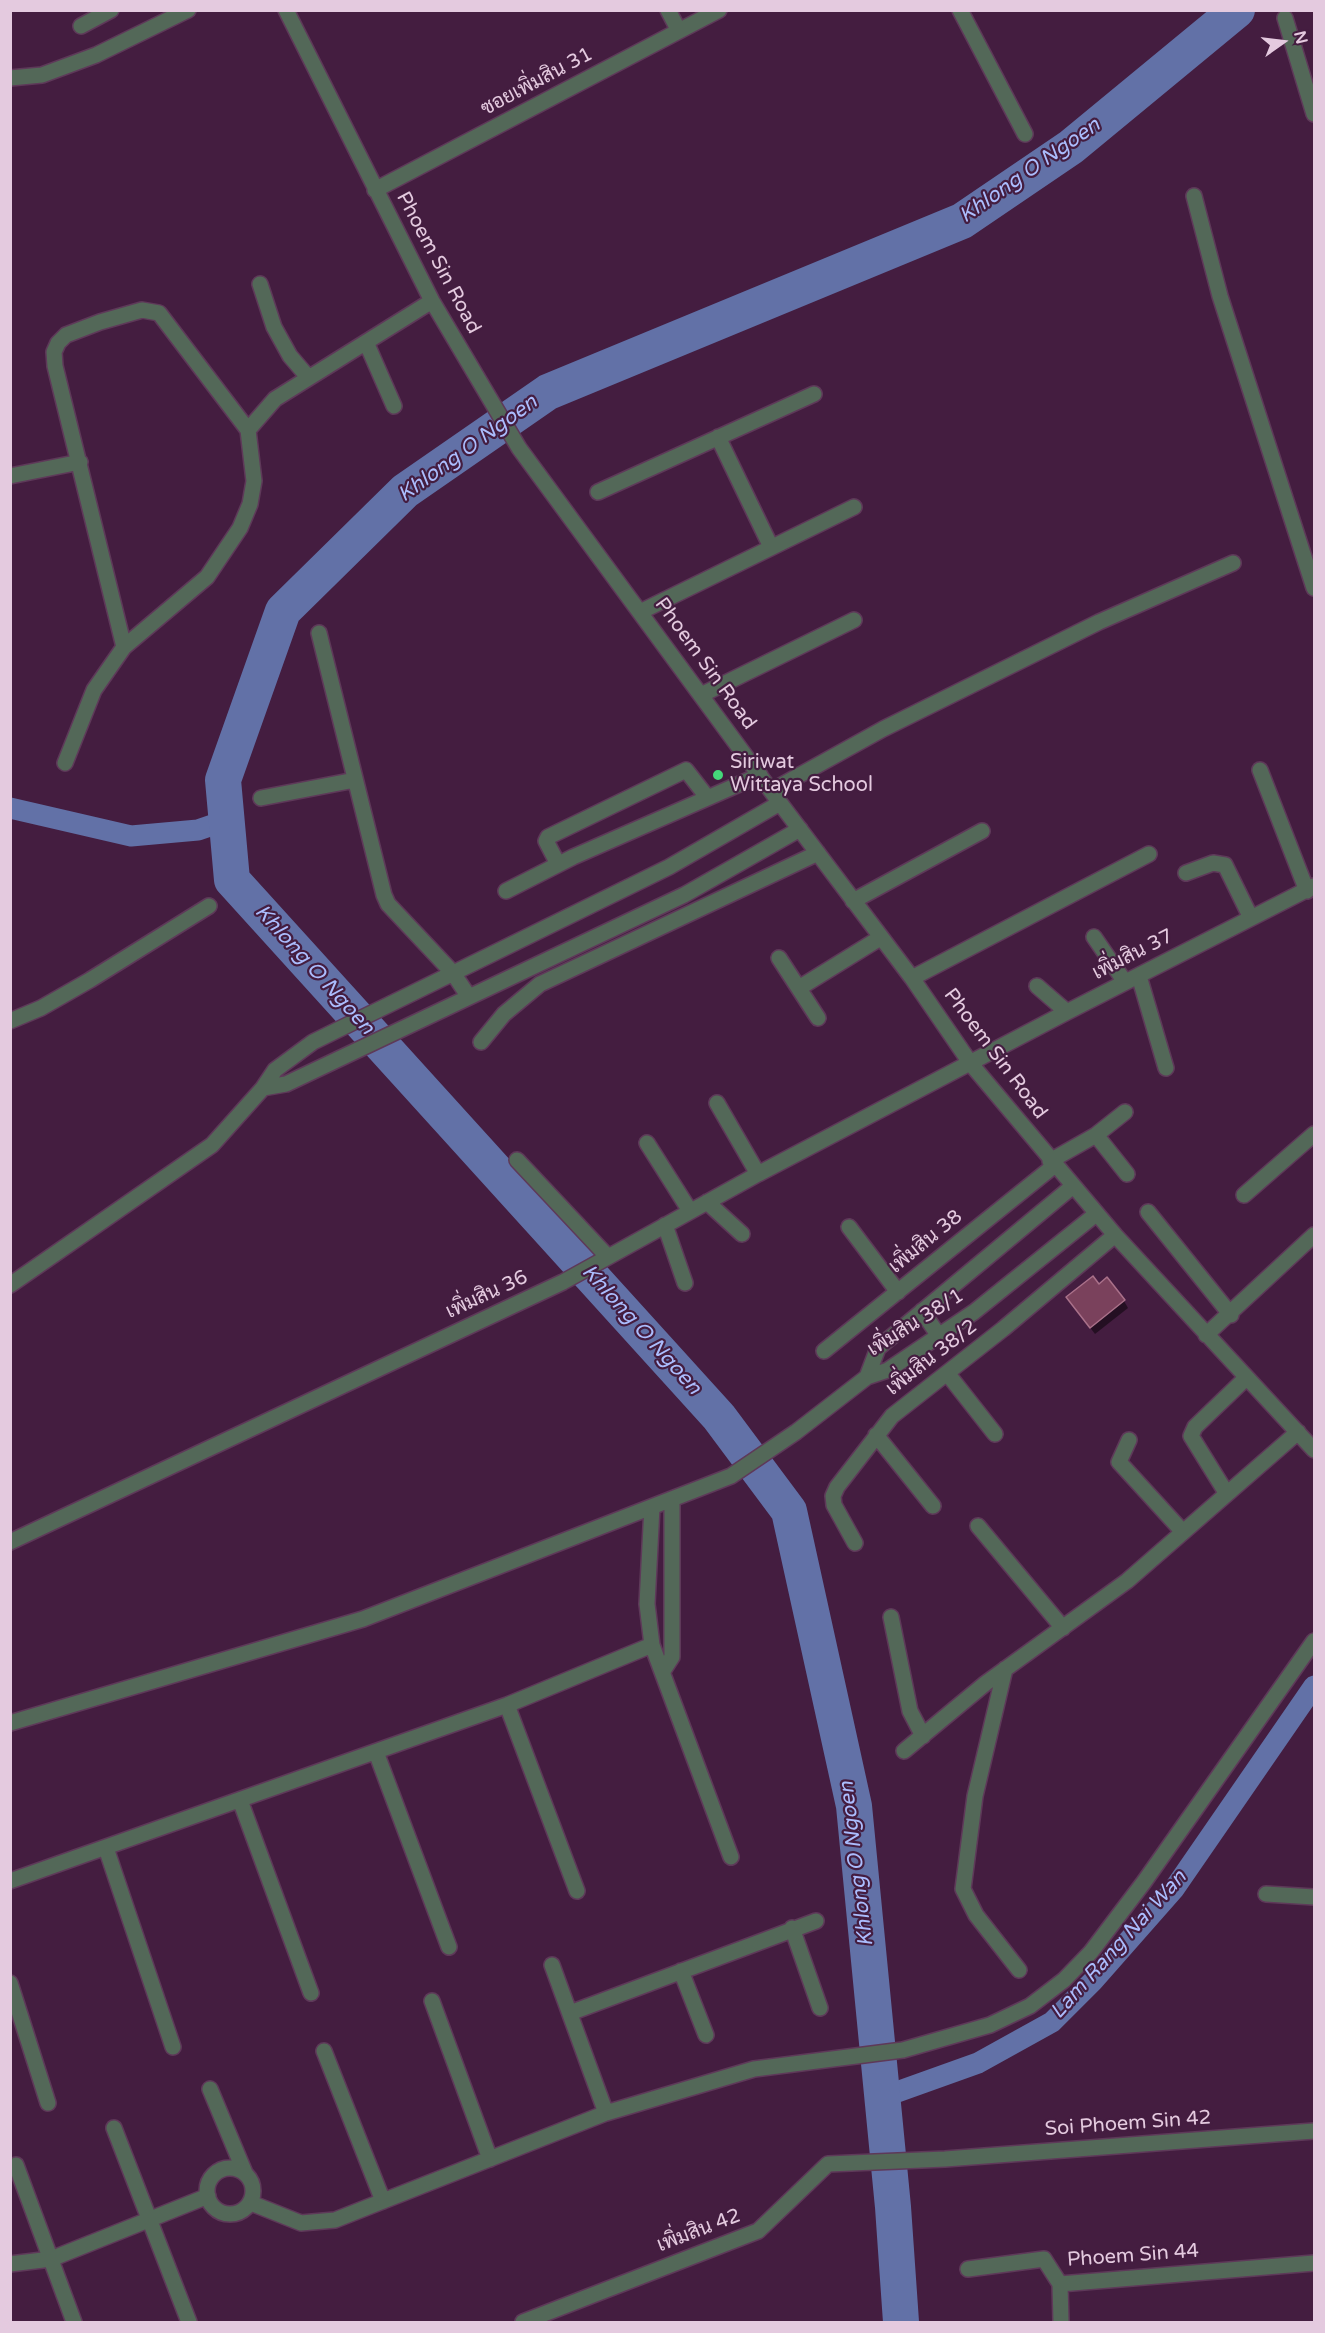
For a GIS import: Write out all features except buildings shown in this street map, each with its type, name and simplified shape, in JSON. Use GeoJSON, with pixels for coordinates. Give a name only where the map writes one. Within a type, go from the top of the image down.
{"type":"FeatureCollection","features":[{"type":"Feature","properties":{"kind":"street"},"geometry":{"type":"LineString","coordinates":[[81,26],[111,10]]}},
{"type":"Feature","properties":{"kind":"street"},"geometry":{"type":"LineString","coordinates":[[10,78],[42,75],[74,63],[188,10]]}},
{"type":"Feature","properties":{"kind":"street","name":"Phoem Sin Road"},"geometry":{"type":"LineString","coordinates":[[286,10],[432,301],[519,448],[880,938],[912,978],[971,1064],[1096,1214],[1314,1450]]}},
{"type":"Feature","properties":{"kind":"street"},"geometry":{"type":"LineString","coordinates":[[668,10],[679,32]]}},
{"type":"Feature","properties":{"kind":"street","name":"ซอยเพิ่มสิน 31"},"geometry":{"type":"LineString","coordinates":[[375,190],[719,10]]}},
{"type":"Feature","properties":{"kind":"street"},"geometry":{"type":"LineString","coordinates":[[960,10],[1025,134]]}},
{"type":"Feature","properties":{"kind":"street"},"geometry":{"type":"LineString","coordinates":[[1285,18],[1314,114]]}},
{"type":"Feature","properties":{"kind":"street"},"geometry":{"type":"LineString","coordinates":[[1194,196],[1220,296],[1314,588]]}},
{"type":"Feature","properties":{"kind":"street"},"geometry":{"type":"LineString","coordinates":[[260,284],[274,327],[290,356],[308,377]]}},
{"type":"Feature","properties":{"kind":"street"},"geometry":{"type":"LineString","coordinates":[[248,430],[275,399],[432,301]]}},
{"type":"Feature","properties":{"kind":"street"},"geometry":{"type":"LineString","coordinates":[[65,763],[94,690],[124,647],[207,577],[240,528],[250,504],[254,481],[248,430],[159,313],[142,310],[66,335],[58,343],[54,352],[55,366],[124,647]]}},
{"type":"Feature","properties":{"kind":"street"},"geometry":{"type":"LineString","coordinates":[[366,342],[394,406]]}},
{"type":"Feature","properties":{"kind":"street"},"geometry":{"type":"LineString","coordinates":[[598,492],[814,394]]}},
{"type":"Feature","properties":{"kind":"street"},"geometry":{"type":"LineString","coordinates":[[718,437],[771,547]]}},
{"type":"Feature","properties":{"kind":"street"},"geometry":{"type":"LineString","coordinates":[[10,476],[80,462]]}},
{"type":"Feature","properties":{"kind":"street"},"geometry":{"type":"LineString","coordinates":[[640,612],[854,507]]}},
{"type":"Feature","properties":{"kind":"street"},"geometry":{"type":"LineString","coordinates":[[10,1285],[212,1145],[263,1089],[275,1070],[314,1042],[669,867],[883,729],[1099,622],[1233,563]]}},
{"type":"Feature","properties":{"kind":"street"},"geometry":{"type":"LineString","coordinates":[[701,695],[854,620]]}},
{"type":"Feature","properties":{"kind":"street"},"geometry":{"type":"LineString","coordinates":[[320,633],[355,780],[388,904],[453,973],[469,997]]}},
{"type":"Feature","properties":{"kind":"street"},"geometry":{"type":"LineString","coordinates":[[558,864],[546,841],[548,837],[686,770],[707,797]]}},
{"type":"Feature","properties":{"kind":"street"},"geometry":{"type":"LineString","coordinates":[[1260,770],[1311,888]]}},
{"type":"Feature","properties":{"kind":"street"},"geometry":{"type":"LineString","coordinates":[[506,891],[558,864],[760,775]]}},
{"type":"Feature","properties":{"kind":"street"},"geometry":{"type":"LineString","coordinates":[[261,798],[355,780]]}},
{"type":"Feature","properties":{"kind":"street"},"geometry":{"type":"LineString","coordinates":[[263,1089],[286,1084],[684,895],[800,829]]}},
{"type":"Feature","properties":{"kind":"street"},"geometry":{"type":"LineString","coordinates":[[853,901],[982,831]]}},
{"type":"Feature","properties":{"kind":"street"},"geometry":{"type":"LineString","coordinates":[[481,1042],[504,1014],[540,984],[818,853]]}},
{"type":"Feature","properties":{"kind":"street"},"geometry":{"type":"LineString","coordinates":[[912,978],[1149,854]]}},
{"type":"Feature","properties":{"kind":"street"},"geometry":{"type":"LineString","coordinates":[[1186,873],[1213,863],[1226,865],[1251,918]]}},
{"type":"Feature","properties":{"kind":"street","name":"เพิ่มสิน 37"},"geometry":{"type":"LineString","coordinates":[[971,1064],[1066,1012],[1311,888]]}},
{"type":"Feature","properties":{"kind":"street"},"geometry":{"type":"LineString","coordinates":[[10,1021],[90,981],[209,906]]}},
{"type":"Feature","properties":{"kind":"street"},"geometry":{"type":"LineString","coordinates":[[1094,937],[1132,979],[1166,1068]]}},
{"type":"Feature","properties":{"kind":"street"},"geometry":{"type":"LineString","coordinates":[[799,988],[880,938]]}},
{"type":"Feature","properties":{"kind":"street"},"geometry":{"type":"LineString","coordinates":[[779,958],[818,1018]]}},
{"type":"Feature","properties":{"kind":"street"},"geometry":{"type":"LineString","coordinates":[[1037,986],[1066,1012]]}},
{"type":"Feature","properties":{"kind":"street","name":"เพิ่มสิน 36"},"geometry":{"type":"LineString","coordinates":[[10,1542],[563,1282],[758,1174],[971,1064]]}},
{"type":"Feature","properties":{"kind":"street"},"geometry":{"type":"LineString","coordinates":[[717,1103],[758,1174]]}},
{"type":"Feature","properties":{"kind":"street","name":"เพิ่มสิน 38"},"geometry":{"type":"LineString","coordinates":[[824,1351],[1052,1163],[1096,1135],[1125,1112]]}},
{"type":"Feature","properties":{"kind":"street"},"geometry":{"type":"LineString","coordinates":[[1244,1195],[1314,1134]]}},
{"type":"Feature","properties":{"kind":"street"},"geometry":{"type":"LineString","coordinates":[[1096,1135],[1127,1174]]}},
{"type":"Feature","properties":{"kind":"street"},"geometry":{"type":"LineString","coordinates":[[647,1143],[690,1211]]}},
{"type":"Feature","properties":{"kind":"street"},"geometry":{"type":"LineString","coordinates":[[518,1160],[606,1259]]}},
{"type":"Feature","properties":{"kind":"street","name":"เพิ่มสิน 38/1"},"geometry":{"type":"LineString","coordinates":[[867,1377],[878,1348],[1073,1186]]}},
{"type":"Feature","properties":{"kind":"street"},"geometry":{"type":"LineString","coordinates":[[707,1202],[741,1234]]}},
{"type":"Feature","properties":{"kind":"street"},"geometry":{"type":"LineString","coordinates":[[1148,1212],[1231,1315]]}},
{"type":"Feature","properties":{"kind":"street","name":"เพิ่มสิน 38/1"},"geometry":{"type":"LineString","coordinates":[[867,1377],[888,1370],[974,1312],[1096,1214]]}},
{"type":"Feature","properties":{"kind":"street"},"geometry":{"type":"LineString","coordinates":[[665,1225],[685,1283]]}},
{"type":"Feature","properties":{"kind":"street"},"geometry":{"type":"LineString","coordinates":[[849,1227],[898,1292]]}},
{"type":"Feature","properties":{"kind":"street","name":"เพิ่มสิน 38/2"},"geometry":{"type":"LineString","coordinates":[[855,1544],[834,1505],[833,1496],[891,1416],[1115,1235]]}},
{"type":"Feature","properties":{"kind":"street"},"geometry":{"type":"LineString","coordinates":[[1206,1335],[1231,1315],[1314,1235]]}},
{"type":"Feature","properties":{"kind":"street"},"geometry":{"type":"LineString","coordinates":[[922,1311],[939,1336]]}},
{"type":"Feature","properties":{"kind":"street"},"geometry":{"type":"LineString","coordinates":[[947,1373],[995,1434]]}},
{"type":"Feature","properties":{"kind":"street"},"geometry":{"type":"LineString","coordinates":[[10,1724],[363,1619],[731,1476],[796,1432],[867,1377]]}},
{"type":"Feature","properties":{"kind":"street"},"geometry":{"type":"LineString","coordinates":[[1227,1494],[1191,1436],[1195,1427],[1246,1378]]}},
{"type":"Feature","properties":{"kind":"street"},"geometry":{"type":"LineString","coordinates":[[904,1751],[1005,1669],[1127,1581],[1298,1432]]}},
{"type":"Feature","properties":{"kind":"street"},"geometry":{"type":"LineString","coordinates":[[876,1435],[933,1506]]}},
{"type":"Feature","properties":{"kind":"street"},"geometry":{"type":"LineString","coordinates":[[1129,1440],[1119,1462],[1183,1532]]}},
{"type":"Feature","properties":{"kind":"street"},"geometry":{"type":"LineString","coordinates":[[663,1671],[672,1657],[672,1499]]}},
{"type":"Feature","properties":{"kind":"street"},"geometry":{"type":"LineString","coordinates":[[652,1507],[647,1604],[652,1645],[730,1857]]}},
{"type":"Feature","properties":{"kind":"street"},"geometry":{"type":"LineString","coordinates":[[978,1527],[1063,1628]]}},
{"type":"Feature","properties":{"kind":"street"},"geometry":{"type":"LineString","coordinates":[[891,1617],[910,1711],[922,1736]]}},
{"type":"Feature","properties":{"kind":"street"},"geometry":{"type":"LineString","coordinates":[[251,2203],[301,2223],[335,2220],[606,2113],[754,2069],[903,2050],[990,2025],[1030,2006],[1064,1980],[1091,1952],[1144,1882],[1314,1641]]}},
{"type":"Feature","properties":{"kind":"street"},"geometry":{"type":"LineString","coordinates":[[10,1881],[507,1705],[652,1645]]}},
{"type":"Feature","properties":{"kind":"street"},"geometry":{"type":"LineString","coordinates":[[1005,1669],[975,1796],[963,1889],[976,1914],[1019,1970]]}},
{"type":"Feature","properties":{"kind":"street"},"geometry":{"type":"LineString","coordinates":[[507,1705],[577,1892]]}},
{"type":"Feature","properties":{"kind":"street"},"geometry":{"type":"LineString","coordinates":[[376,1752],[449,1947]]}},
{"type":"Feature","properties":{"kind":"street"},"geometry":{"type":"LineString","coordinates":[[240,1800],[311,1993]]}},
{"type":"Feature","properties":{"kind":"street"},"geometry":{"type":"LineString","coordinates":[[106,1848],[173,2047]]}},
{"type":"Feature","properties":{"kind":"street"},"geometry":{"type":"LineString","coordinates":[[1266,1894],[1314,1897]]}},
{"type":"Feature","properties":{"kind":"street"},"geometry":{"type":"LineString","coordinates":[[570,2013],[792,1928],[816,1921]]}},
{"type":"Feature","properties":{"kind":"street"},"geometry":{"type":"LineString","coordinates":[[792,1928],[820,2008]]}},
{"type":"Feature","properties":{"kind":"street"},"geometry":{"type":"LineString","coordinates":[[552,1965],[606,2113]]}},
{"type":"Feature","properties":{"kind":"street"},"geometry":{"type":"LineString","coordinates":[[681,1971],[706,2035]]}},
{"type":"Feature","properties":{"kind":"street"},"geometry":{"type":"LineString","coordinates":[[10,1983],[48,2103]]}},
{"type":"Feature","properties":{"kind":"street"},"geometry":{"type":"LineString","coordinates":[[432,2001],[490,2159]]}},
{"type":"Feature","properties":{"kind":"street"},"geometry":{"type":"LineString","coordinates":[[324,2051],[383,2201]]}},
{"type":"Feature","properties":{"kind":"street"},"geometry":{"type":"LineString","coordinates":[[210,2089],[253,2187],[251,2203],[239,2213],[231,2215],[216,2210],[208,2196],[207,2188],[215,2174],[230,2168],[245,2173]]}},
{"type":"Feature","properties":{"kind":"street"},"geometry":{"type":"LineString","coordinates":[[114,2128],[189,2322]]}},
{"type":"Feature","properties":{"kind":"street","name":"Soi Phoem Sin 42"},"geometry":{"type":"LineString","coordinates":[[945,2159],[1314,2131]]}},
{"type":"Feature","properties":{"kind":"street","name":"เพิ่มสิน 42"},"geometry":{"type":"LineString","coordinates":[[524,2322],[758,2231],[828,2164],[945,2159]]}},
{"type":"Feature","properties":{"kind":"street"},"geometry":{"type":"LineString","coordinates":[[16,2165],[74,2322]]}},
{"type":"Feature","properties":{"kind":"street"},"geometry":{"type":"LineString","coordinates":[[10,2264],[51,2259],[208,2196]]}},
{"type":"Feature","properties":{"kind":"street","name":"Phoem Sin 44"},"geometry":{"type":"LineString","coordinates":[[968,2269],[1044,2259],[1060,2284],[1314,2263]]}},
{"type":"Feature","properties":{"kind":"street"},"geometry":{"type":"LineString","coordinates":[[1060,2284],[1061,2322]]}},
{"type":"Feature","properties":{"kind":"waterway","name":"Khlong O Ngoen"},"geometry":{"type":"LineString","coordinates":[[901,2322],[893,2207],[854,1806],[789,1511],[719,1417],[232,880],[223,780],[283,611],[405,491],[548,392],[962,221],[1071,147],[1237,10]]}},
{"type":"Feature","properties":{"kind":"waterway"},"geometry":{"type":"LineString","coordinates":[[10,808],[131,836],[198,830],[227,820]]}},
{"type":"Feature","properties":{"kind":"waterway","name":"Lam Rang Nai Wan"},"geometry":{"type":"LineString","coordinates":[[883,2097],[978,2063],[1052,2022],[1093,1981],[1174,1889],[1314,1686]]}},
{"type":"Feature","properties":{"kind":"place","name":"Siriwat Wittaya School"},"geometry":{"type":"Point","coordinates":[718,775]}}]}
